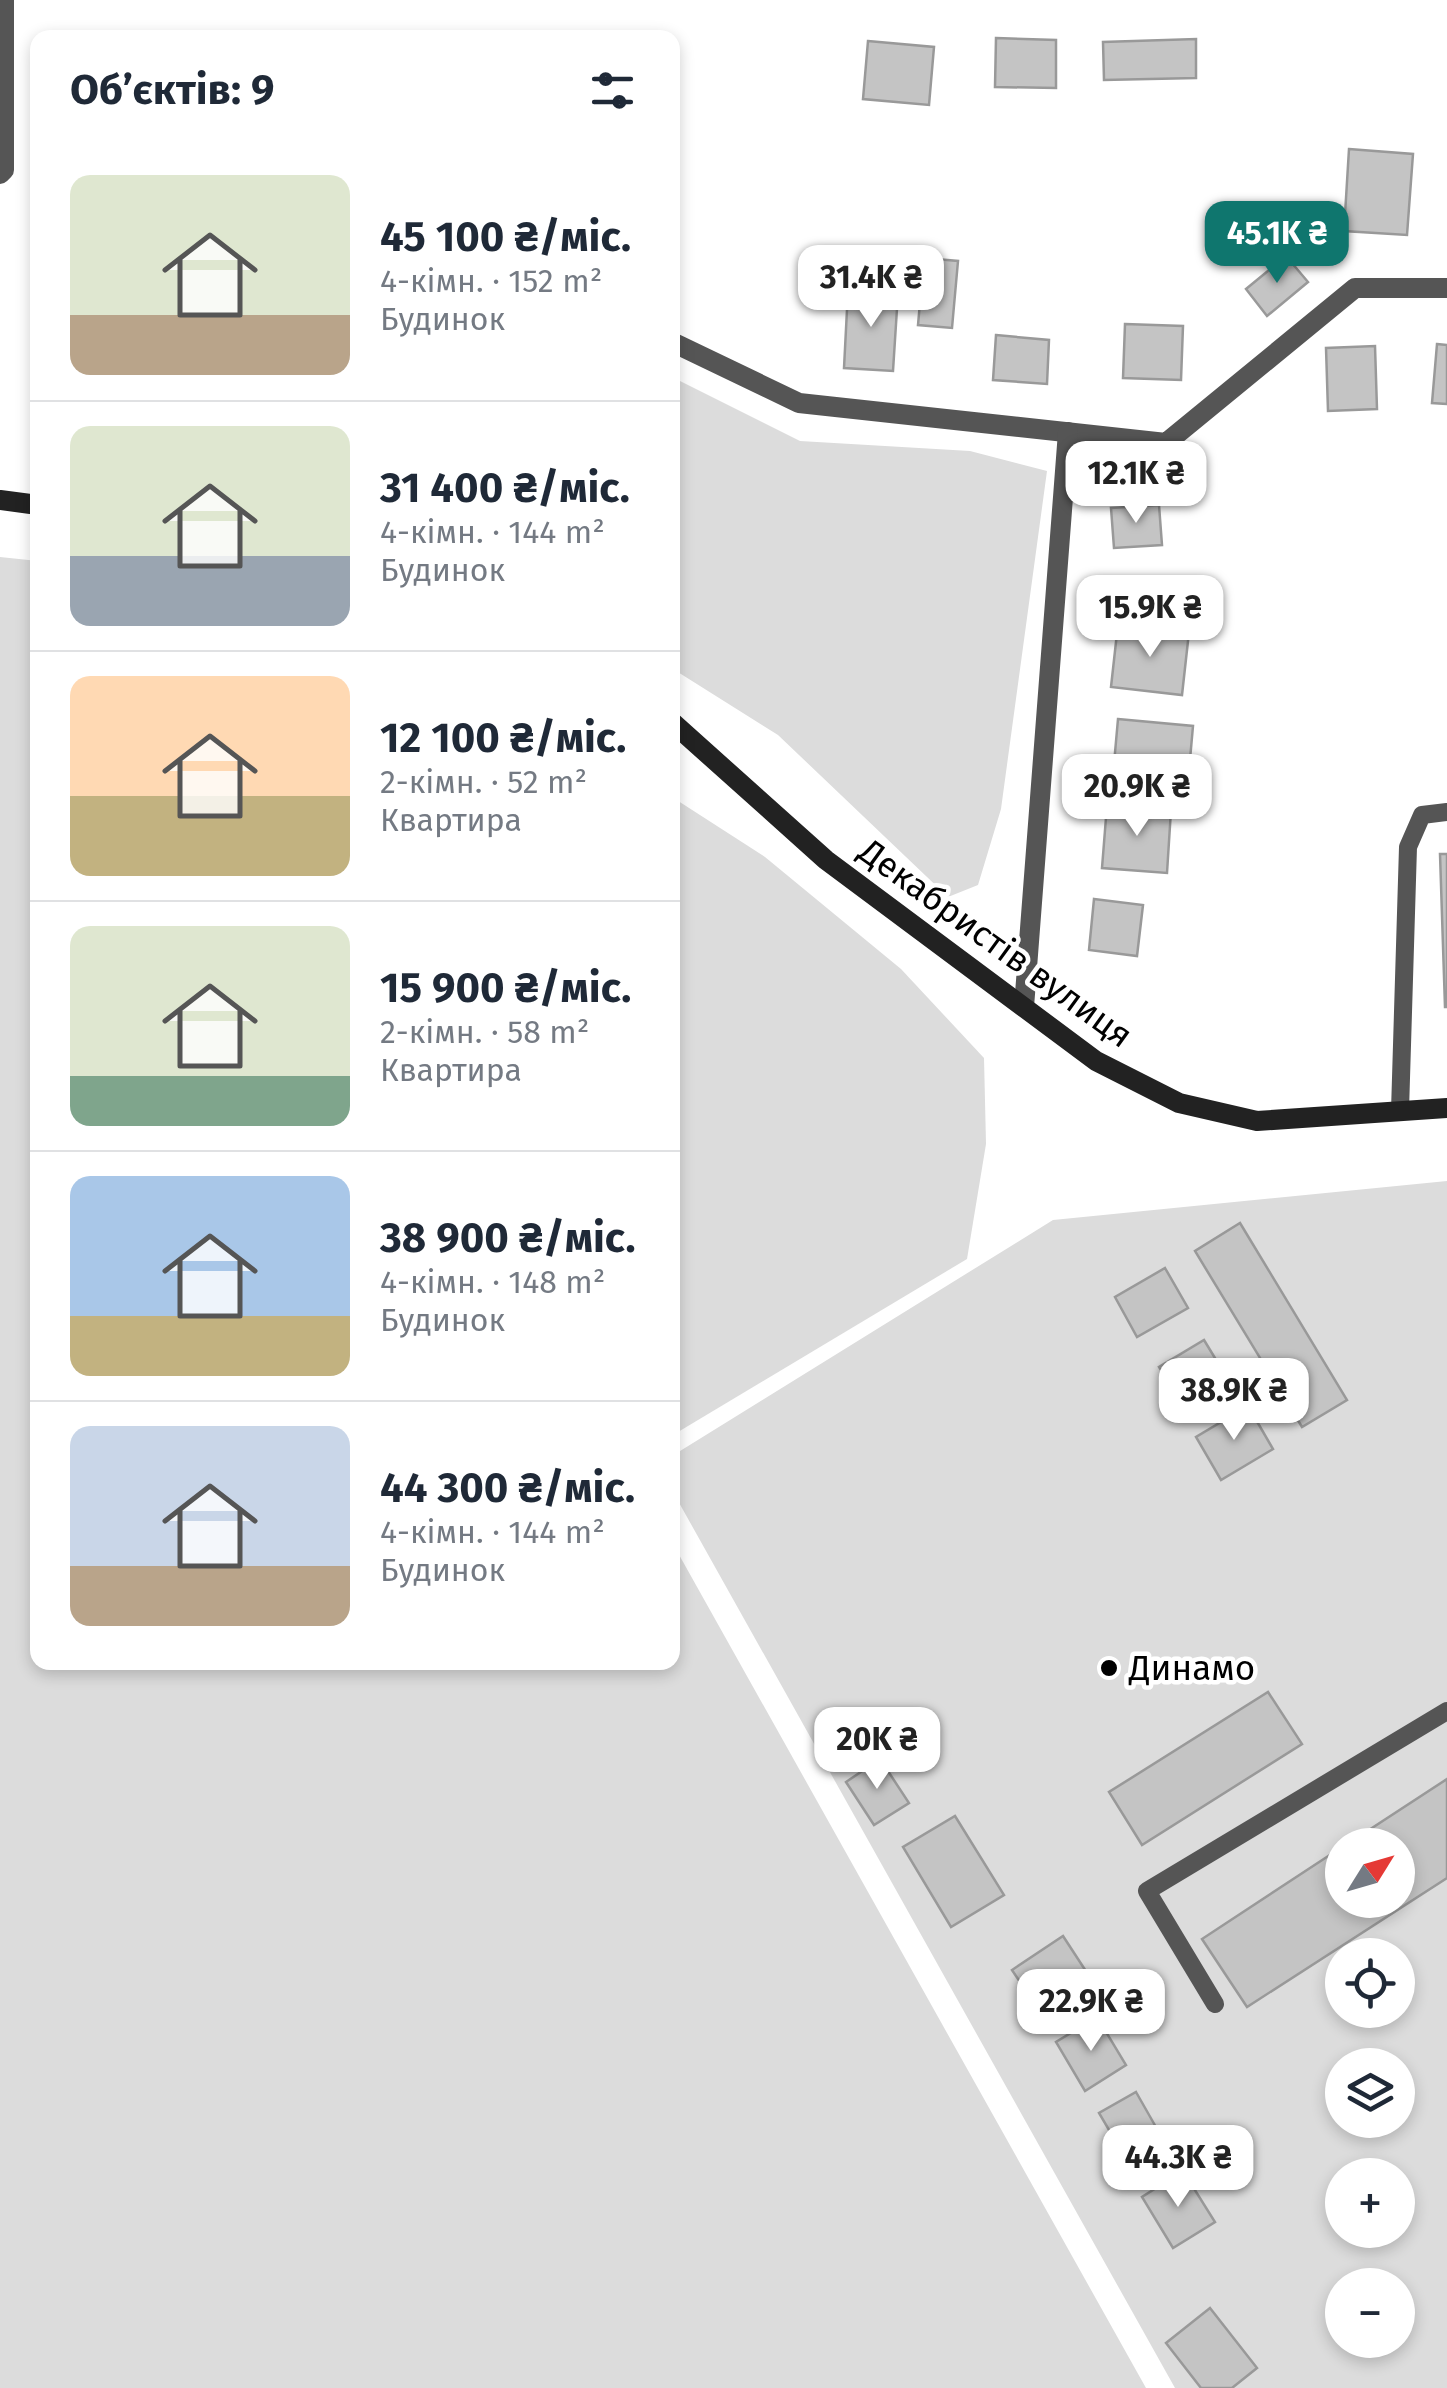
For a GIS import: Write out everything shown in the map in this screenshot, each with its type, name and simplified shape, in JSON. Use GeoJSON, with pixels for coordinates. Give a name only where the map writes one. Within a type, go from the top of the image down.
{"type":"FeatureCollection","features":[{"type":"Feature","properties":{"kind":"street"},"geometry":{"type":"LineString","coordinates":[[0,174],[4,170],[4,0]]}},
{"type":"Feature","properties":{"kind":"street"},"geometry":{"type":"LineString","coordinates":[[680,346],[799,403],[1166,443],[1355,288],[1447,288]]}},
{"type":"Feature","properties":{"kind":"street"},"geometry":{"type":"LineString","coordinates":[[1024,1007],[1068,432]]}},
{"type":"Feature","properties":{"kind":"street"},"geometry":{"type":"LineString","coordinates":[[0,500],[30,504]]}},
{"type":"Feature","properties":{"kind":"street","name":"Декабристів вулиця"},"geometry":{"type":"LineString","coordinates":[[680,729],[826,860],[1096,1060],[1180,1103],[1257,1121],[1447,1108]]}},
{"type":"Feature","properties":{"kind":"lane"},"geometry":{"type":"LineString","coordinates":[[1400,1111],[1408,847],[1422,815],[1447,812]]}},
{"type":"Feature","properties":{"kind":"lane"},"geometry":{"type":"LineString","coordinates":[[1215,2004],[1146,1891],[1447,1710]]}},
{"type":"Feature","properties":{"kind":"shaded area"},"geometry":{"type":"Polygon","coordinates":[[[680,381],[800,441],[970,451],[1047,471],[1001,809],[978,885],[948,897],[778,735],[680,673],[680,381]]]}},
{"type":"Feature","properties":{"kind":"shaded area"},"geometry":{"type":"Polygon","coordinates":[[[0,557],[30,560],[30,1670],[680,1670],[680,1556],[1146,2388],[0,2388],[0,557]]]}},
{"type":"Feature","properties":{"kind":"shaded area"},"geometry":{"type":"Polygon","coordinates":[[[680,802],[765,857],[901,969],[984,1058],[986,1144],[967,1259],[680,1431],[680,802]]]}},
{"type":"Feature","properties":{"kind":"shaded area","name":"Динамо"},"geometry":{"type":"Polygon","coordinates":[[[1447,1181],[1447,2388],[1175,2388],[680,1504],[680,1451],[1053,1220],[1447,1181]]]}},
{"type":"Feature","properties":{"kind":"building"},"geometry":{"type":"Polygon","coordinates":[[[996,38],[1056,40],[1056,88],[995,87],[996,38]]]}},
{"type":"Feature","properties":{"kind":"building"},"geometry":{"type":"Polygon","coordinates":[[[1196,39],[1196,78],[1104,80],[1103,42],[1196,39]]]}},
{"type":"Feature","properties":{"kind":"building"},"geometry":{"type":"Polygon","coordinates":[[[868,41],[934,47],[929,105],[863,99],[868,41]]]}},
{"type":"Feature","properties":{"kind":"building"},"geometry":{"type":"Polygon","coordinates":[[[1349,149],[1413,154],[1407,235],[1344,231],[1349,149]]]}},
{"type":"Feature","properties":{"kind":"building"},"geometry":{"type":"Polygon","coordinates":[[[1286,256],[1308,282],[1267,316],[1246,289],[1286,256]]]}},
{"type":"Feature","properties":{"kind":"building"},"geometry":{"type":"Polygon","coordinates":[[[924,258],[958,261],[952,328],[918,325],[924,258]]]}},
{"type":"Feature","properties":{"kind":"building"},"geometry":{"type":"Polygon","coordinates":[[[848,290],[898,293],[893,371],[844,368],[848,290]]]}},
{"type":"Feature","properties":{"kind":"building"},"geometry":{"type":"Polygon","coordinates":[[[1125,324],[1183,326],[1181,380],[1123,378],[1125,324]]]}},
{"type":"Feature","properties":{"kind":"building"},"geometry":{"type":"Polygon","coordinates":[[[996,335],[1049,340],[1047,384],[993,380],[996,335]]]}},
{"type":"Feature","properties":{"kind":"building"},"geometry":{"type":"Polygon","coordinates":[[[1437,344],[1447,345],[1447,404],[1432,403],[1437,344]]]}},
{"type":"Feature","properties":{"kind":"building"},"geometry":{"type":"Polygon","coordinates":[[[1375,346],[1377,409],[1328,411],[1326,348],[1375,346]]]}},
{"type":"Feature","properties":{"kind":"building"},"geometry":{"type":"Polygon","coordinates":[[[1159,505],[1162,545],[1114,548],[1111,508],[1159,505]]]}},
{"type":"Feature","properties":{"kind":"building"},"geometry":{"type":"Polygon","coordinates":[[[1118,624],[1189,632],[1182,695],[1111,687],[1118,624]]]}},
{"type":"Feature","properties":{"kind":"building"},"geometry":{"type":"Polygon","coordinates":[[[1118,719],[1193,726],[1188,782],[1113,775],[1118,719]]]}},
{"type":"Feature","properties":{"kind":"building"},"geometry":{"type":"Polygon","coordinates":[[[1107,805],[1171,810],[1167,873],[1102,868],[1107,805]]]}},
{"type":"Feature","properties":{"kind":"building"},"geometry":{"type":"Polygon","coordinates":[[[1440,854],[1447,854],[1447,1007],[1445,1007],[1440,854]]]}},
{"type":"Feature","properties":{"kind":"building"},"geometry":{"type":"Polygon","coordinates":[[[1094,899],[1143,905],[1137,956],[1089,950],[1094,899]]]}},
{"type":"Feature","properties":{"kind":"building"},"geometry":{"type":"Polygon","coordinates":[[[1240,1223],[1347,1400],[1302,1427],[1195,1251],[1240,1223]]]}},
{"type":"Feature","properties":{"kind":"building"},"geometry":{"type":"Polygon","coordinates":[[[1165,1268],[1188,1308],[1137,1337],[1115,1297],[1165,1268]]]}},
{"type":"Feature","properties":{"kind":"building"},"geometry":{"type":"Polygon","coordinates":[[[1204,1340],[1229,1381],[1184,1407],[1159,1367],[1204,1340]]]}},
{"type":"Feature","properties":{"kind":"building"},"geometry":{"type":"Polygon","coordinates":[[[1248,1406],[1273,1449],[1221,1480],[1196,1437],[1248,1406]]]}},
{"type":"Feature","properties":{"kind":"building"},"geometry":{"type":"Polygon","coordinates":[[[1268,1692],[1302,1744],[1142,1845],[1109,1792],[1268,1692]]]}},
{"type":"Feature","properties":{"kind":"building"},"geometry":{"type":"Polygon","coordinates":[[[880,1759],[909,1803],[874,1825],[846,1782],[880,1759]]]}},
{"type":"Feature","properties":{"kind":"building"},"geometry":{"type":"Polygon","coordinates":[[[1447,1779],[1447,1878],[1415,1899],[1415,1828],[1372,1828],[1447,1779]]]}},
{"type":"Feature","properties":{"kind":"building"},"geometry":{"type":"Polygon","coordinates":[[[955,1816],[1004,1895],[951,1927],[903,1847],[955,1816]]]}},
{"type":"Feature","properties":{"kind":"building"},"geometry":{"type":"Polygon","coordinates":[[[1325,1858],[1325,1918],[1385,1918],[1354,1938],[1325,1938],[1325,1957],[1247,2007],[1202,1939],[1325,1858]]]}},
{"type":"Feature","properties":{"kind":"building"},"geometry":{"type":"Polygon","coordinates":[[[1063,1936],[1093,1982],[1043,2016],[1012,1970],[1063,1936]]]}},
{"type":"Feature","properties":{"kind":"building"},"geometry":{"type":"Polygon","coordinates":[[[1097,2017],[1126,2065],[1085,2091],[1056,2042],[1097,2017]]]}},
{"type":"Feature","properties":{"kind":"building"},"geometry":{"type":"Polygon","coordinates":[[[1136,2092],[1165,2143],[1129,2164],[1099,2113],[1136,2092]]]}},
{"type":"Feature","properties":{"kind":"building"},"geometry":{"type":"Polygon","coordinates":[[[1183,2171],[1215,2222],[1173,2248],[1142,2197],[1183,2171]]]}},
{"type":"Feature","properties":{"kind":"building"},"geometry":{"type":"Polygon","coordinates":[[[1210,2308],[1257,2368],[1232,2388],[1201,2388],[1166,2343],[1210,2308]]]}},
{"type":"Feature","properties":{"kind":"place","name":"Динамо"},"geometry":{"type":"Point","coordinates":[1109,1668]}}]}
